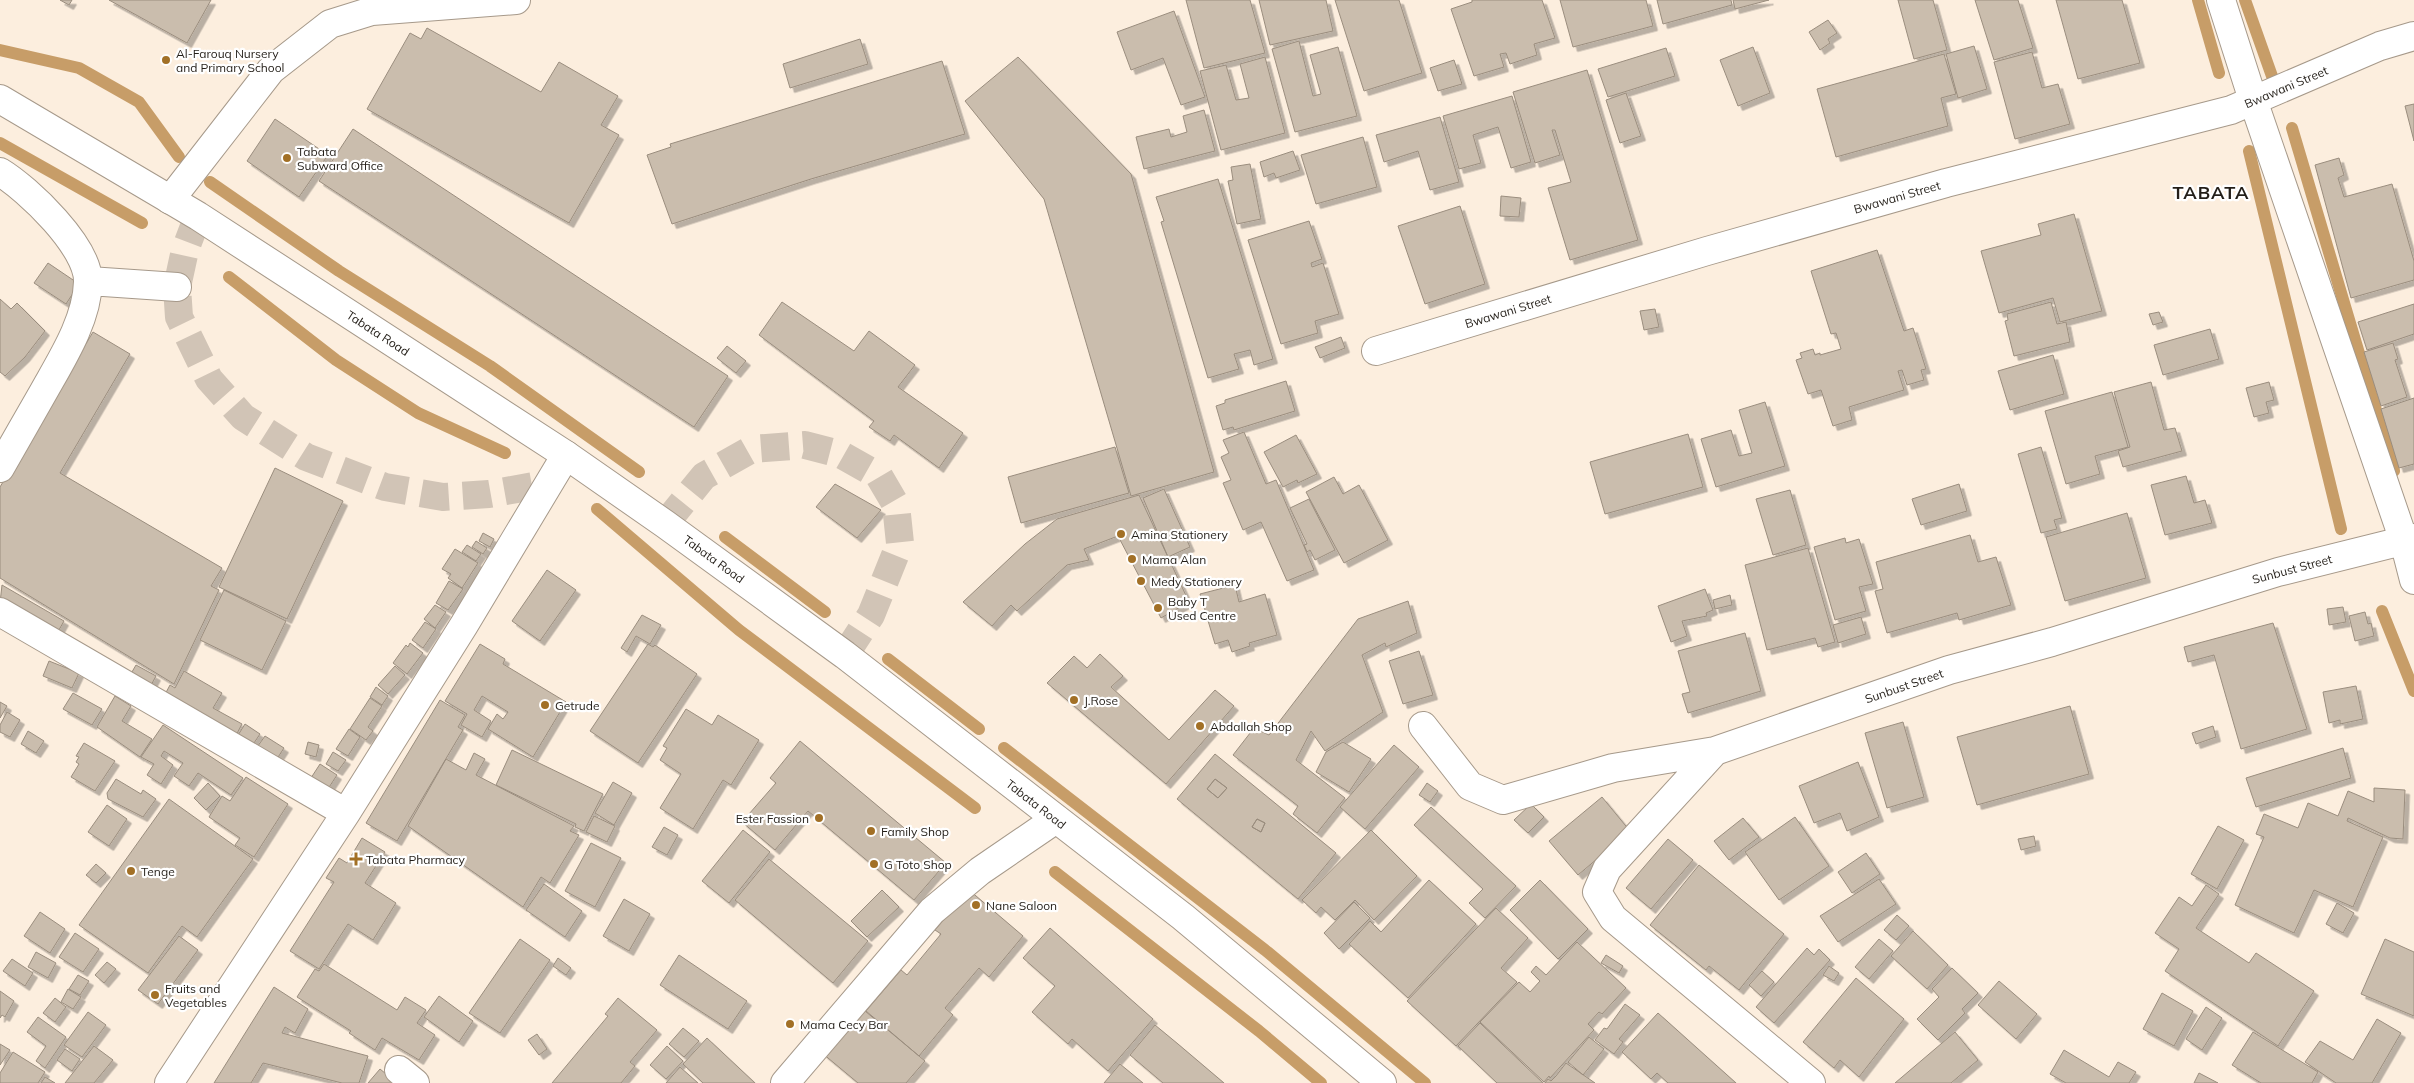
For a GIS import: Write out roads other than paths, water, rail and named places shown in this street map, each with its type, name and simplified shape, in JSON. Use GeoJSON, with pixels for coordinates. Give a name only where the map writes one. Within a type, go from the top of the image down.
{"type":"FeatureCollection","features":[{"type":"Feature","properties":{"kind":"street"},"geometry":{"type":"LineString","coordinates":[[170,200],[271,70],[330,24],[372,11],[516,0]]}},
{"type":"Feature","properties":{"kind":"street"},"geometry":{"type":"LineString","coordinates":[[2221,0],[2253,100],[2409,539],[2414,580]]}},
{"type":"Feature","properties":{"kind":"street","name":"Bwawani Street"},"geometry":{"type":"LineString","coordinates":[[1376,351],[1917,191],[2231,110],[2278,92],[2380,46],[2414,36]]}},
{"type":"Feature","properties":{"kind":"street","name":"Tabata Road"},"geometry":{"type":"LineString","coordinates":[[0,99],[170,200],[566,455],[665,524],[845,655],[1183,917],[1382,1083]]}},
{"type":"Feature","properties":{"kind":"street"},"geometry":{"type":"LineString","coordinates":[[0,172],[18,182],[60,225],[80,254],[89,281],[75,337],[0,468]]}},
{"type":"Feature","properties":{"kind":"street"},"geometry":{"type":"LineString","coordinates":[[89,281],[177,287]]}},
{"type":"Feature","properties":{"kind":"street"},"geometry":{"type":"LineString","coordinates":[[169,1083],[346,813],[464,625],[566,455]]}},
{"type":"Feature","properties":{"kind":"street","name":"Sunbust Street"},"geometry":{"type":"LineString","coordinates":[[1423,726],[1470,786],[1503,800],[1613,768],[1716,751],[1949,670],[2052,642],[2278,572],[2409,539]]}},
{"type":"Feature","properties":{"kind":"street"},"geometry":{"type":"LineString","coordinates":[[0,612],[346,813]]}},
{"type":"Feature","properties":{"kind":"street"},"geometry":{"type":"LineString","coordinates":[[1716,751],[1607,869],[1597,892],[1613,918],[1811,1083]]}},
{"type":"Feature","properties":{"kind":"street"},"geometry":{"type":"LineString","coordinates":[[799,1078],[932,911],[980,871],[1056,819]]}},
{"type":"Feature","properties":{"kind":"waterway"},"geometry":{"type":"LineString","coordinates":[[2198,0],[2219,73]]}},
{"type":"Feature","properties":{"kind":"waterway"},"geometry":{"type":"LineString","coordinates":[[2245,0],[2273,79]]}},
{"type":"Feature","properties":{"kind":"waterway"},"geometry":{"type":"LineString","coordinates":[[0,50],[79,68],[139,102],[179,157]]}},
{"type":"Feature","properties":{"kind":"waterway"},"geometry":{"type":"LineString","coordinates":[[2292,128],[2394,471]]}},
{"type":"Feature","properties":{"kind":"waterway"},"geometry":{"type":"LineString","coordinates":[[0,143],[142,223]]}},
{"type":"Feature","properties":{"kind":"waterway"},"geometry":{"type":"LineString","coordinates":[[2249,151],[2341,529]]}},
{"type":"Feature","properties":{"kind":"waterway"},"geometry":{"type":"LineString","coordinates":[[210,182],[339,271],[490,366],[639,472]]}},
{"type":"Feature","properties":{"kind":"waterway"},"geometry":{"type":"LineString","coordinates":[[229,277],[336,360],[418,413],[505,453]]}},
{"type":"Feature","properties":{"kind":"waterway"},"geometry":{"type":"LineString","coordinates":[[597,509],[739,630],[975,808]]}},
{"type":"Feature","properties":{"kind":"waterway"},"geometry":{"type":"LineString","coordinates":[[725,537],[825,612]]}},
{"type":"Feature","properties":{"kind":"waterway"},"geometry":{"type":"LineString","coordinates":[[2382,611],[2414,691]]}},
{"type":"Feature","properties":{"kind":"waterway"},"geometry":{"type":"LineString","coordinates":[[888,659],[979,729]]}},
{"type":"Feature","properties":{"kind":"waterway"},"geometry":{"type":"LineString","coordinates":[[1004,748],[1265,950],[1425,1083]]}},
{"type":"Feature","properties":{"kind":"waterway"},"geometry":{"type":"LineString","coordinates":[[1055,872],[1259,1031],[1321,1083]]}},
{"type":"Feature","properties":{"kind":"tunnel"},"geometry":{"type":"LineString","coordinates":[[198,216],[185,250],[177,287],[179,317],[209,379],[243,417],[306,457],[385,487],[443,497],[489,494],[551,483]]}},
{"type":"Feature","properties":{"kind":"tunnel"},"geometry":{"type":"LineString","coordinates":[[665,524],[704,476],[752,449],[805,445],[840,454],[879,476],[896,505],[900,543],[871,615],[845,655]]}},
{"type":"Feature","properties":{"kind":"place","name":"Al-Farouq Nursery and Primary School"},"geometry":{"type":"Point","coordinates":[166,60]}},
{"type":"Feature","properties":{"kind":"place","name":"Tabata Subward Office"},"geometry":{"type":"Point","coordinates":[287,158]}},
{"type":"Feature","properties":{"kind":"place","name":"Amina Stationery"},"geometry":{"type":"Point","coordinates":[1121,534]}},
{"type":"Feature","properties":{"kind":"place","name":"Mama Alan"},"geometry":{"type":"Point","coordinates":[1132,559]}},
{"type":"Feature","properties":{"kind":"place","name":"Medy Stationery"},"geometry":{"type":"Point","coordinates":[1141,581]}},
{"type":"Feature","properties":{"kind":"place","name":"Baby T Used Centre"},"geometry":{"type":"Point","coordinates":[1158,608]}},
{"type":"Feature","properties":{"kind":"place","name":"J.Rose"},"geometry":{"type":"Point","coordinates":[1074,700]}},
{"type":"Feature","properties":{"kind":"place","name":"Getrude"},"geometry":{"type":"Point","coordinates":[545,705]}},
{"type":"Feature","properties":{"kind":"place","name":"Abdallah Shop"},"geometry":{"type":"Point","coordinates":[1200,726]}},
{"type":"Feature","properties":{"kind":"place","name":"Ester Fassion"},"geometry":{"type":"Point","coordinates":[819,818]}},
{"type":"Feature","properties":{"kind":"place","name":"Family Shop"},"geometry":{"type":"Point","coordinates":[871,831]}},
{"type":"Feature","properties":{"kind":"place","name":"Tabata Pharmacy"},"geometry":{"type":"Point","coordinates":[356,859]}},
{"type":"Feature","properties":{"kind":"place","name":"G Toto Shop"},"geometry":{"type":"Point","coordinates":[874,864]}},
{"type":"Feature","properties":{"kind":"place","name":"Tenge"},"geometry":{"type":"Point","coordinates":[131,871]}},
{"type":"Feature","properties":{"kind":"place","name":"Nane Saloon"},"geometry":{"type":"Point","coordinates":[976,905]}},
{"type":"Feature","properties":{"kind":"place","name":"Fruits and Vegetables"},"geometry":{"type":"Point","coordinates":[155,995]}},
{"type":"Feature","properties":{"kind":"place","name":"Mama Cecy Bar"},"geometry":{"type":"Point","coordinates":[790,1024]}},
{"type":"Feature","properties":{"kind":"district","name":"TABATA"},"geometry":{"type":"Point","coordinates":[2211,192]}}]}
